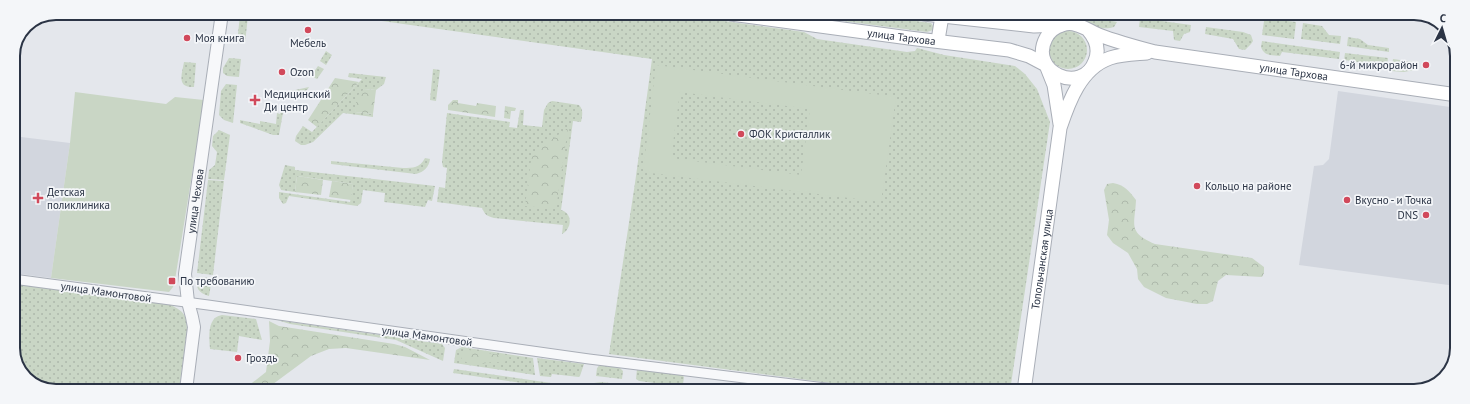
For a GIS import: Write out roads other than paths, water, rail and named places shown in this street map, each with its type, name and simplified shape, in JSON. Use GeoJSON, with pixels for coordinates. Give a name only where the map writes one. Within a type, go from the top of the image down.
{"type":"FeatureCollection","features":[{"type":"Feature","properties":{"kind":"main road","name":"улица Тархова"},"geometry":{"type":"LineString","coordinates":[[776,20],[1015,51],[1029,56],[1046,65]]}},
{"type":"Feature","properties":{"kind":"main road"},"geometry":{"type":"LineString","coordinates":[[938,40],[941,20]]}},
{"type":"Feature","properties":{"kind":"main road"},"geometry":{"type":"LineString","coordinates":[[979,20],[1034,26],[1068,21],[1088,30],[1097,46],[1096,58],[1090,69],[1080,77],[1067,78],[1055,74],[1046,65],[1043,53],[1044,42],[1051,32],[1068,21]]}},
{"type":"Feature","properties":{"kind":"main road","name":"улица Тархова"},"geometry":{"type":"LineString","coordinates":[[1088,30],[1111,40],[1155,52],[1450,94]]}},
{"type":"Feature","properties":{"kind":"main road","name":"улица Тархова"},"geometry":{"type":"LineString","coordinates":[[1090,69],[1103,61],[1118,56],[1155,52]]}},
{"type":"Feature","properties":{"kind":"main road","name":"Топольчанская улица"},"geometry":{"type":"LineString","coordinates":[[1046,65],[1054,85],[1060,128]]}},
{"type":"Feature","properties":{"kind":"main road","name":"Топольчанская улица"},"geometry":{"type":"LineString","coordinates":[[1025,384],[1060,128],[1072,97],[1080,82],[1090,69]]}},
{"type":"Feature","properties":{"kind":"street","name":"улица Чехова"},"geometry":{"type":"LineString","coordinates":[[187,384],[194,332],[188,302],[185,274],[221,20]]}},
{"type":"Feature","properties":{"kind":"street","name":"улица Мамонтовой"},"geometry":{"type":"LineString","coordinates":[[20,280],[188,302],[574,357],[793,384]]}},
{"type":"Feature","properties":{"kind":"place","name":"Мебель"},"geometry":{"type":"Point","coordinates":[308,30]}},
{"type":"Feature","properties":{"kind":"place","name":"Моя книга"},"geometry":{"type":"Point","coordinates":[187,38]}},
{"type":"Feature","properties":{"kind":"place","name":"6-й микрорайон"},"geometry":{"type":"Point","coordinates":[1426,65]}},
{"type":"Feature","properties":{"kind":"place","name":"Ozon"},"geometry":{"type":"Point","coordinates":[282,72]}},
{"type":"Feature","properties":{"kind":"place","name":"Медицинский Ди центр"},"geometry":{"type":"Point","coordinates":[255,100]}},
{"type":"Feature","properties":{"kind":"place","name":"ФОК Кристаллик"},"geometry":{"type":"Point","coordinates":[741,134]}},
{"type":"Feature","properties":{"kind":"place","name":"Кольцо на районе"},"geometry":{"type":"Point","coordinates":[1197,186]}},
{"type":"Feature","properties":{"kind":"place","name":"Детская поликлиника"},"geometry":{"type":"Point","coordinates":[38,198]}},
{"type":"Feature","properties":{"kind":"place","name":"Вкусно - и Точка"},"geometry":{"type":"Point","coordinates":[1347,200]}},
{"type":"Feature","properties":{"kind":"place","name":"DNS"},"geometry":{"type":"Point","coordinates":[1426,215]}},
{"type":"Feature","properties":{"kind":"place","name":"По требованию"},"geometry":{"type":"Point","coordinates":[172,281]}},
{"type":"Feature","properties":{"kind":"place","name":"Гроздь"},"geometry":{"type":"Point","coordinates":[238,358]}}]}
